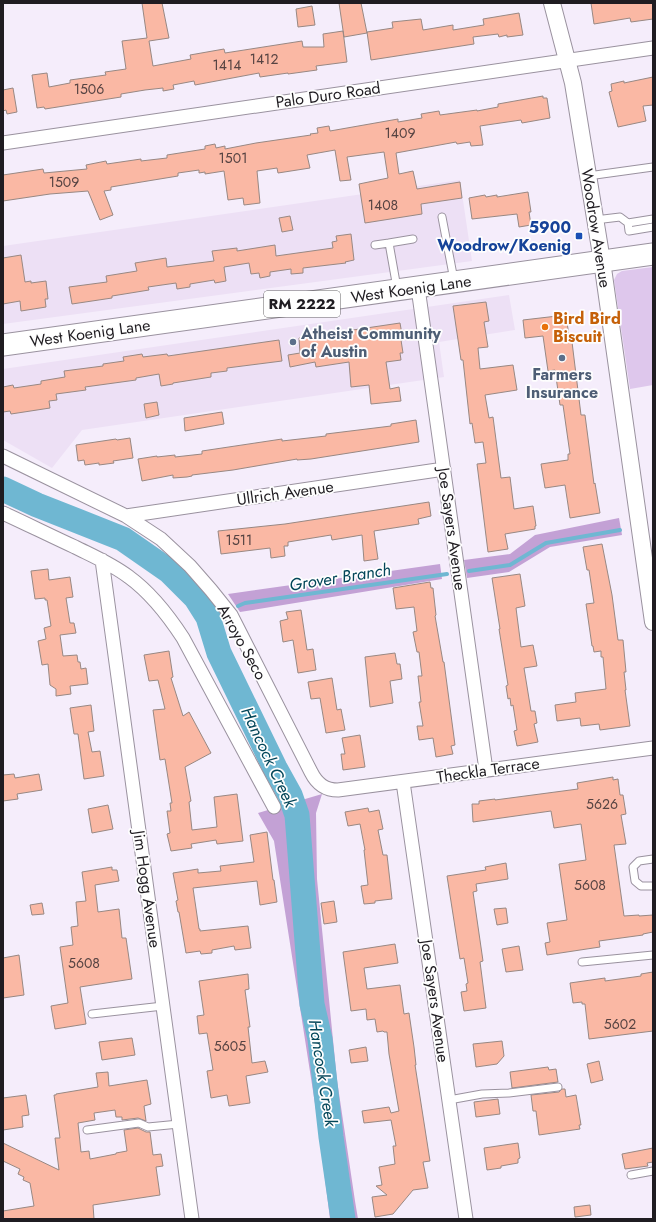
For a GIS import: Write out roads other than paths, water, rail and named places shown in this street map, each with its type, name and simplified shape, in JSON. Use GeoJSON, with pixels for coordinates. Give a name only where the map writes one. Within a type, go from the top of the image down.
{"type":"FeatureCollection","features":[{"type":"Feature","properties":{"kind":"main road","name":"West Koenig Lane"},"geometry":{"type":"LineString","coordinates":[[3,346],[653,254]]}},
{"type":"Feature","properties":{"kind":"street","name":"Woodrow Avenue"},"geometry":{"type":"LineString","coordinates":[[552,3],[573,81],[602,261],[653,622]]}},
{"type":"Feature","properties":{"kind":"street","name":"Palo Duro Road"},"geometry":{"type":"LineString","coordinates":[[3,143],[653,48]]}},
{"type":"Feature","properties":{"kind":"street","name":"Joe Sayers Avenue"},"geometry":{"type":"LineString","coordinates":[[418,288],[486,770]]}},
{"type":"Feature","properties":{"kind":"street","name":"Arroyo Seco"},"geometry":{"type":"LineString","coordinates":[[3,456],[126,516],[176,552],[201,577],[230,615],[315,780],[323,787]]}},
{"type":"Feature","properties":{"kind":"street","name":"Ullrich Avenue"},"geometry":{"type":"LineString","coordinates":[[126,516],[444,469]]}},
{"type":"Feature","properties":{"kind":"street"},"geometry":{"type":"LineString","coordinates":[[3,513],[102,560],[119,570],[140,586],[161,606],[184,638],[274,807]]}},
{"type":"Feature","properties":{"kind":"street","name":"Jim Hogg Avenue"},"geometry":{"type":"LineString","coordinates":[[102,560],[192,1219]]}},
{"type":"Feature","properties":{"kind":"street","name":"Theckla Terrace"},"geometry":{"type":"LineString","coordinates":[[323,787],[338,790],[653,748]]}},
{"type":"Feature","properties":{"kind":"street","name":"Joe Sayers Avenue"},"geometry":{"type":"LineString","coordinates":[[403,782],[466,1219]]}},
{"type":"Feature","properties":{"kind":"lane"},"geometry":{"type":"LineString","coordinates":[[588,176],[653,167]]}},
{"type":"Feature","properties":{"kind":"lane"},"geometry":{"type":"LineString","coordinates":[[442,217],[454,282]]}},
{"type":"Feature","properties":{"kind":"lane"},"geometry":{"type":"LineString","coordinates":[[595,220],[620,217],[628,223],[653,219]]}},
{"type":"Feature","properties":{"kind":"lane"},"geometry":{"type":"LineString","coordinates":[[628,223],[629,231],[653,227]]}},
{"type":"Feature","properties":{"kind":"lane"},"geometry":{"type":"LineString","coordinates":[[375,245],[413,238]]}},
{"type":"Feature","properties":{"kind":"lane"},"geometry":{"type":"LineString","coordinates":[[389,243],[397,291]]}},
{"type":"Feature","properties":{"kind":"lane"},"geometry":{"type":"LineString","coordinates":[[653,859],[639,861],[633,867],[635,881],[641,886],[653,886]]}},
{"type":"Feature","properties":{"kind":"lane"},"geometry":{"type":"LineString","coordinates":[[582,962],[653,955]]}},
{"type":"Feature","properties":{"kind":"lane"},"geometry":{"type":"LineString","coordinates":[[92,1014],[163,1006]]}},
{"type":"Feature","properties":{"kind":"lane"},"geometry":{"type":"LineString","coordinates":[[449,1100],[482,1094],[510,1093],[558,1087]]}},
{"type":"Feature","properties":{"kind":"lane"},"geometry":{"type":"LineString","coordinates":[[87,1130],[139,1123],[148,1127],[179,1124]]}},
{"type":"Feature","properties":{"kind":"lane"},"geometry":{"type":"LineString","coordinates":[[631,1174],[653,1171]]}},
{"type":"Feature","properties":{"kind":"waterway","name":"Hancock Creek"},"geometry":{"type":"LineString","coordinates":[[3,489],[37,505],[123,539],[169,571],[196,598],[208,617],[219,653],[275,768],[290,795],[297,815],[312,1004],[320,1039],[331,1137],[343,1219]]}},
{"type":"Feature","properties":{"kind":"waterway","name":"Grover Branch"},"geometry":{"type":"LineString","coordinates":[[469,571],[510,565],[546,543],[620,530]]}},
{"type":"Feature","properties":{"kind":"waterway","name":"Grover Branch"},"geometry":{"type":"LineString","coordinates":[[238,606],[245,603],[447,574]]}},
{"type":"Feature","properties":{"kind":"waterway","name":"Grover Branch"},"geometry":{"type":"LineString","coordinates":[[208,617],[216,614]]}},
{"type":"Feature","properties":{"kind":"place","name":"5900 Woodrow/Koenig"},"geometry":{"type":"Point","coordinates":[579,236]}},
{"type":"Feature","properties":{"kind":"place","name":"Bird Bird Biscuit"},"geometry":{"type":"Point","coordinates":[545,327]}},
{"type":"Feature","properties":{"kind":"place","name":"Atheist Community of Austin"},"geometry":{"type":"Point","coordinates":[293,342]}},
{"type":"Feature","properties":{"kind":"place","name":"Farmers Insurance"},"geometry":{"type":"Point","coordinates":[562,358]}}]}
